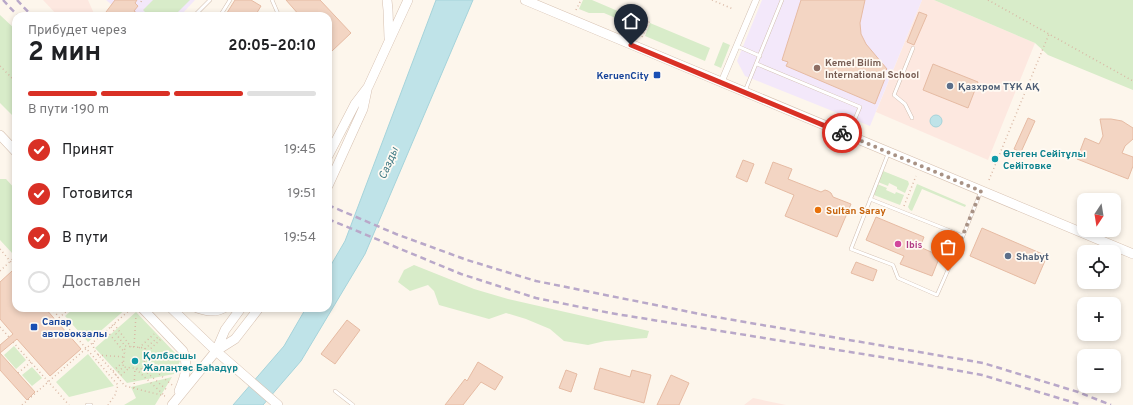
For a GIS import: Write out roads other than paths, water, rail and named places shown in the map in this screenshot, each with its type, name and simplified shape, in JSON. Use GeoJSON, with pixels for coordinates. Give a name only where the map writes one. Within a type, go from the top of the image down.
{"type":"FeatureCollection","features":[{"type":"Feature","properties":{"kind":"main road"},"geometry":{"type":"LineString","coordinates":[[386,0],[388,10],[389,42]]}},
{"type":"Feature","properties":{"kind":"main road"},"geometry":{"type":"LineString","coordinates":[[332,177],[363,109],[368,87],[408,0]]}},
{"type":"Feature","properties":{"kind":"main road"},"geometry":{"type":"LineString","coordinates":[[525,0],[1133,254]]}},
{"type":"Feature","properties":{"kind":"main road"},"geometry":{"type":"LineString","coordinates":[[332,148],[355,104],[368,87]]}},
{"type":"Feature","properties":{"kind":"main road"},"geometry":{"type":"LineString","coordinates":[[0,136],[12,148]]}},
{"type":"Feature","properties":{"kind":"main road"},"geometry":{"type":"LineString","coordinates":[[141,312],[183,351],[186,358],[186,373],[173,403]]}},
{"type":"Feature","properties":{"kind":"main road"},"geometry":{"type":"LineString","coordinates":[[175,312],[216,351],[276,403]]}},
{"type":"Feature","properties":{"kind":"main road"},"geometry":{"type":"LineString","coordinates":[[173,403],[216,351],[225,330],[238,312]]}},
{"type":"Feature","properties":{"kind":"main road"},"geometry":{"type":"LineString","coordinates":[[216,351],[235,339],[256,312]]}},
{"type":"Feature","properties":{"kind":"street"},"geometry":{"type":"LineString","coordinates":[[721,83],[756,0]]}},
{"type":"Feature","properties":{"kind":"lane"},"geometry":{"type":"LineString","coordinates":[[198,12],[210,0]]}},
{"type":"Feature","properties":{"kind":"lane"},"geometry":{"type":"LineString","coordinates":[[222,12],[230,0]]}},
{"type":"Feature","properties":{"kind":"lane"},"geometry":{"type":"LineString","coordinates":[[272,0],[278,12]]}},
{"type":"Feature","properties":{"kind":"lane"},"geometry":{"type":"LineString","coordinates":[[745,92],[782,0]]}},
{"type":"Feature","properties":{"kind":"lane"},"geometry":{"type":"LineString","coordinates":[[737,46],[760,56]]}},
{"type":"Feature","properties":{"kind":"lane"},"geometry":{"type":"LineString","coordinates":[[912,118],[905,104],[894,95],[913,48]]}},
{"type":"Feature","properties":{"kind":"lane"},"geometry":{"type":"LineString","coordinates":[[757,64],[860,107],[848,135]]}},
{"type":"Feature","properties":{"kind":"lane"},"geometry":{"type":"LineString","coordinates":[[889,152],[851,249],[894,265],[898,278],[937,294],[981,191]]}},
{"type":"Feature","properties":{"kind":"lane"},"geometry":{"type":"LineString","coordinates":[[870,198],[963,236]]}},
{"type":"Feature","properties":{"kind":"lane"},"geometry":{"type":"LineString","coordinates":[[335,391],[353,405]]}},
{"type":"Feature","properties":{"kind":"lane"},"geometry":{"type":"LineString","coordinates":[[86,405],[92,405]]}},
{"type":"Feature","properties":{"kind":"water","name":"Сазды"},"geometry":{"type":"Polygon","coordinates":[[[436,0],[473,0],[365,254],[332,309],[332,263],[345,241],[436,0]]]}},
{"type":"Feature","properties":{"kind":"water"},"geometry":{"type":"Polygon","coordinates":[[[938,115],[941,116],[941,126],[934,127],[931,126],[930,119],[931,116],[938,115]]]}},
{"type":"Feature","properties":{"kind":"water"},"geometry":{"type":"Polygon","coordinates":[[[304,312],[330,312],[301,361],[263,405],[233,405],[284,346],[304,312]]]}},
{"type":"Feature","properties":{"kind":"railway"},"geometry":{"type":"LineString","coordinates":[[3,0],[14,12]]}},
{"type":"Feature","properties":{"kind":"railway"},"geometry":{"type":"LineString","coordinates":[[17,0],[28,12]]}},
{"type":"Feature","properties":{"kind":"railway"},"geometry":{"type":"LineString","coordinates":[[332,207],[396,234],[467,260],[536,281],[710,316],[983,363],[1078,392],[1111,405]]}},
{"type":"Feature","properties":{"kind":"railway"},"geometry":{"type":"LineString","coordinates":[[332,221],[461,274],[536,298],[610,313],[982,375],[1082,405]]}},
{"type":"Feature","properties":{"kind":"place","name":"Kemel Bilim International School"},"geometry":{"type":"Point","coordinates":[817,68]}},
{"type":"Feature","properties":{"kind":"place","name":"KeruenCity"},"geometry":{"type":"Point","coordinates":[657,75]}},
{"type":"Feature","properties":{"kind":"place","name":"Қазхром ТҰК АҚ"},"geometry":{"type":"Point","coordinates":[950,86]}},
{"type":"Feature","properties":{"kind":"place","name":"Өтеген Сейітұлы Сейітовке"},"geometry":{"type":"Point","coordinates":[995,159]}},
{"type":"Feature","properties":{"kind":"place","name":"Sultan Saray"},"geometry":{"type":"Point","coordinates":[818,210]}},
{"type":"Feature","properties":{"kind":"place","name":"Ibis"},"geometry":{"type":"Point","coordinates":[898,244]}},
{"type":"Feature","properties":{"kind":"place","name":"Shabyt"},"geometry":{"type":"Point","coordinates":[1008,256]}},
{"type":"Feature","properties":{"kind":"place","name":"Сапар автовокзалы"},"geometry":{"type":"Point","coordinates":[34,327]}},
{"type":"Feature","properties":{"kind":"place","name":"Қолбасшы Жалаңтөс Баһадүр"},"geometry":{"type":"Point","coordinates":[135,361]}}]}
